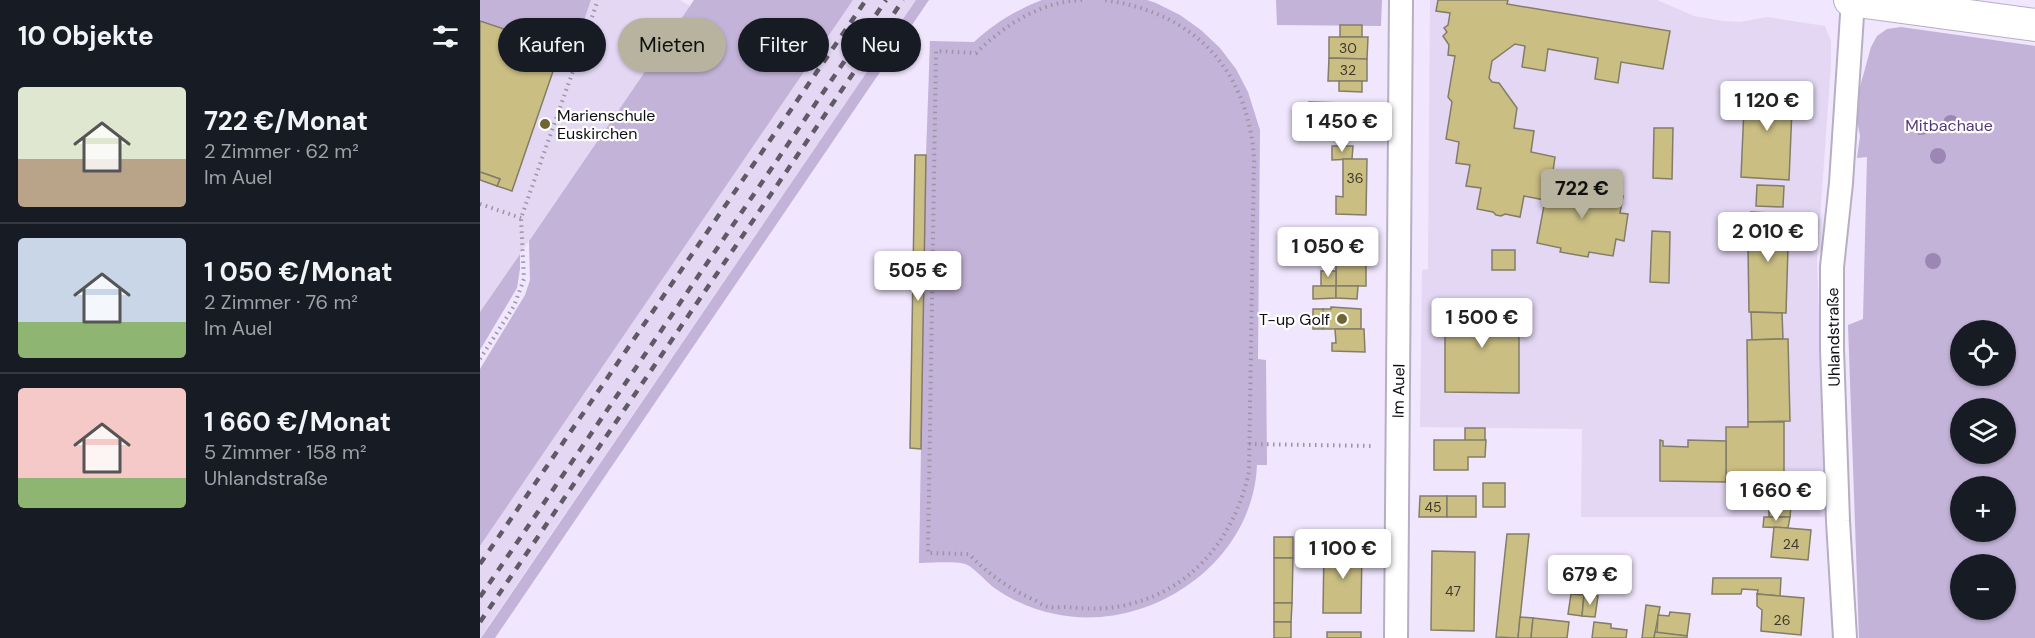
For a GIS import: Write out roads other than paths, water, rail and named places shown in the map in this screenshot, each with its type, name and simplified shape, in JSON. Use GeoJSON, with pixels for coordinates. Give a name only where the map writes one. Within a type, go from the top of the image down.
{"type":"FeatureCollection","features":[{"type":"Feature","properties":{"kind":"main road"},"geometry":{"type":"LineString","coordinates":[[1852,0],[2035,25]]}},
{"type":"Feature","properties":{"kind":"street","name":"Im Auel"},"geometry":{"type":"LineString","coordinates":[[1396,638],[1401,0]]}},
{"type":"Feature","properties":{"kind":"street","name":"Uhlandstraße"},"geometry":{"type":"LineString","coordinates":[[1845,638],[1838,521],[1832,349],[1832,267],[1841,183],[1852,0]]}},
{"type":"Feature","properties":{"kind":"railway"},"geometry":{"type":"LineString","coordinates":[[480,564],[866,0]]}},
{"type":"Feature","properties":{"kind":"railway"},"geometry":{"type":"LineString","coordinates":[[480,597],[886,0]]}},
{"type":"Feature","properties":{"kind":"railway"},"geometry":{"type":"LineString","coordinates":[[480,622],[903,0]]}},
{"type":"Feature","properties":{"kind":"place","name":"Marienschule Euskirchen"},"geometry":{"type":"Point","coordinates":[545,124]}},
{"type":"Feature","properties":{"kind":"place","name":"T-up Golf"},"geometry":{"type":"Point","coordinates":[1342,319]}},
{"type":"Feature","properties":{"kind":"park label","name":"Mitbachaue"},"geometry":{"type":"Point","coordinates":[1949,125]}}]}
